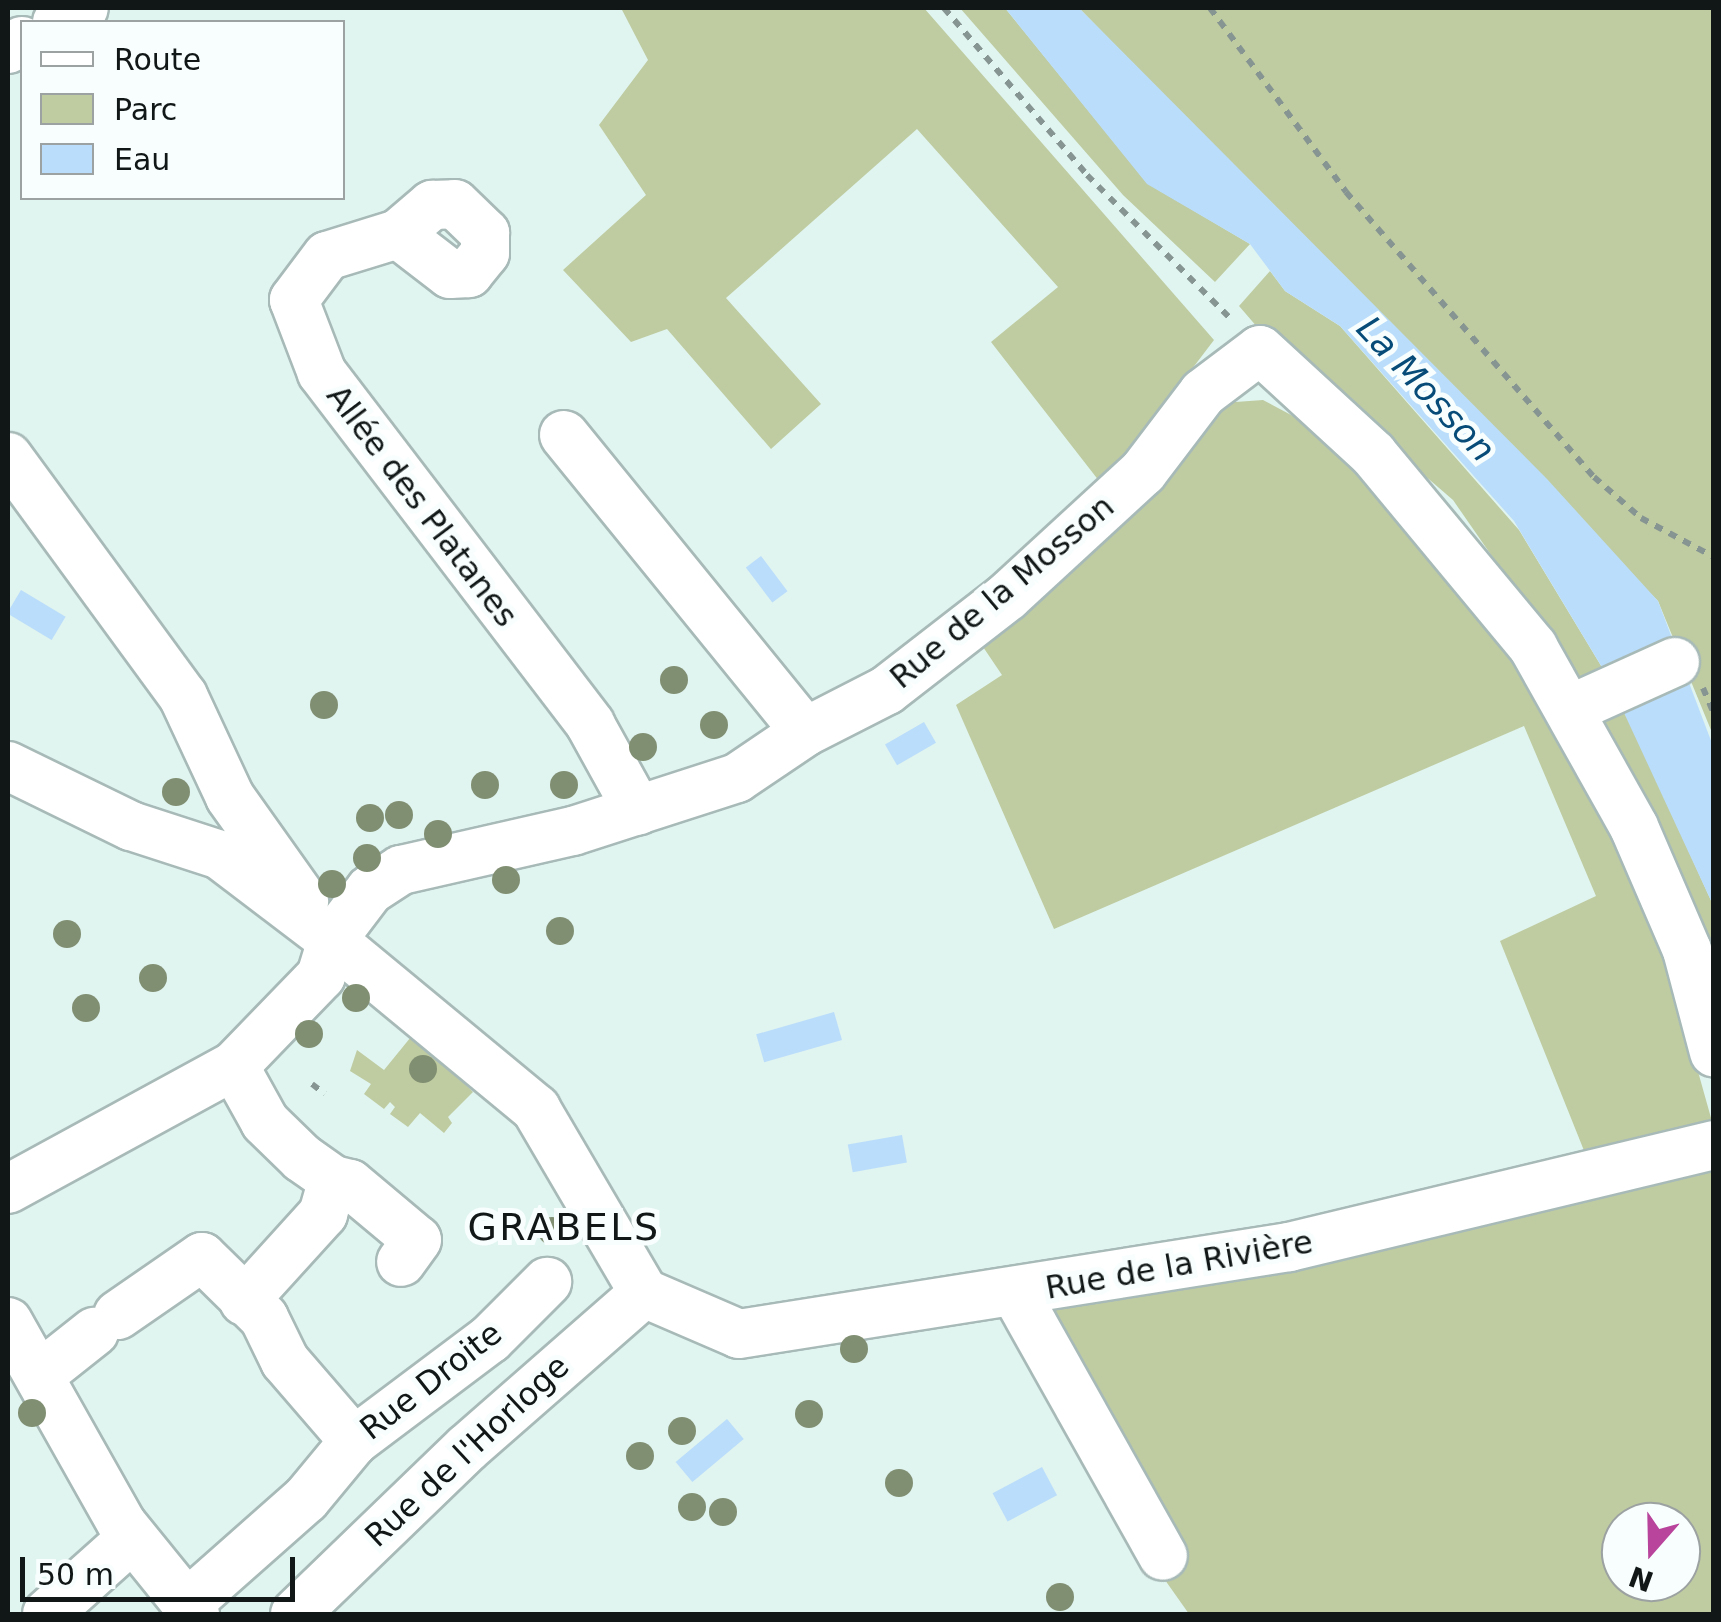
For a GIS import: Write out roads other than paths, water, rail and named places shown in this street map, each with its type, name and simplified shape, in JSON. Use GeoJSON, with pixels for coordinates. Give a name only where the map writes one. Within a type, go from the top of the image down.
{"type":"FeatureCollection","features":[{"type":"Feature","properties":{"kind":"street"},"geometry":{"type":"LineString","coordinates":[[61,20],[84,8]]}},
{"type":"Feature","properties":{"kind":"street","name":"Allée des Platanes"},"geometry":{"type":"LineString","coordinates":[[398,234],[326,256],[294,300],[322,373],[590,724],[638,811]]}},
{"type":"Feature","properties":{"kind":"street","name":"Rue de la Mosson"},"geometry":{"type":"LineString","coordinates":[[8,1189],[234,1066],[321,976],[332,940],[370,890],[402,870],[638,811],[737,778],[805,732],[887,690],[1008,596],[1142,472],[1203,393],[1260,350],[1374,454],[1533,648],[1584,704]]}},
{"type":"Feature","properties":{"kind":"street"},"geometry":{"type":"LineString","coordinates":[[564,436],[805,732]]}},
{"type":"Feature","properties":{"kind":"street"},"geometry":{"type":"LineString","coordinates":[[8,457],[183,696],[230,797],[332,940]]}},
{"type":"Feature","properties":{"kind":"street"},"geometry":{"type":"LineString","coordinates":[[1675,662],[1584,704],[1687,950],[1714,1052]]}},
{"type":"Feature","properties":{"kind":"street"},"geometry":{"type":"LineString","coordinates":[[8,766],[131,826],[220,855],[332,940],[536,1109],[644,1293]]}},
{"type":"Feature","properties":{"kind":"street"},"geometry":{"type":"LineString","coordinates":[[234,1066],[265,1122],[332,1180],[350,1184],[417,1240],[401,1262]]}},
{"type":"Feature","properties":{"kind":"street","name":"Rue de la Rivière"},"geometry":{"type":"LineString","coordinates":[[644,1293],[739,1334],[1016,1294],[1289,1247],[1714,1145]]}},
{"type":"Feature","properties":{"kind":"street"},"geometry":{"type":"LineString","coordinates":[[244,1300],[322,1214],[332,1180]]}},
{"type":"Feature","properties":{"kind":"street"},"geometry":{"type":"LineString","coordinates":[[41,1374],[106,1323],[202,1258],[264,1318],[285,1361],[354,1440]]}},
{"type":"Feature","properties":{"kind":"street","name":"Rue Droite"},"geometry":{"type":"LineString","coordinates":[[190,1610],[306,1499],[354,1440],[490,1339],[547,1282]]}},
{"type":"Feature","properties":{"kind":"street","name":"Rue de l'Horloge"},"geometry":{"type":"LineString","coordinates":[[294,1614],[467,1448],[644,1293]]}},
{"type":"Feature","properties":{"kind":"street"},"geometry":{"type":"LineString","coordinates":[[1016,1294],[1162,1556]]}},
{"type":"Feature","properties":{"kind":"street"},"geometry":{"type":"LineString","coordinates":[[8,1322],[132,1538],[190,1610]]}},
{"type":"Feature","properties":{"kind":"street"},"geometry":{"type":"LineString","coordinates":[[47,1614],[132,1538]]}},
{"type":"Feature","properties":{"kind":"water","name":"La Mosson"},"geometry":{"type":"Polygon","coordinates":[[[1005,8],[1079,8],[1547,479],[1658,601],[1713,746],[1713,905],[1606,674],[1514,521],[1340,326],[1285,291],[1250,244],[1147,184],[1005,8]]]}},
{"type":"Feature","properties":{"kind":"water"},"geometry":{"type":"Polygon","coordinates":[[[761,556],[787,591],[772,603],[746,567],[761,556]]]}},
{"type":"Feature","properties":{"kind":"water"},"geometry":{"type":"Polygon","coordinates":[[[21,590],[66,617],[52,640],[8,614],[21,590]]]}},
{"type":"Feature","properties":{"kind":"water"},"geometry":{"type":"Polygon","coordinates":[[[924,722],[936,743],[897,765],[885,744],[924,722]]]}},
{"type":"Feature","properties":{"kind":"water"},"geometry":{"type":"Polygon","coordinates":[[[834,1012],[842,1040],[764,1062],[756,1034],[834,1012]]]}},
{"type":"Feature","properties":{"kind":"water"},"geometry":{"type":"Polygon","coordinates":[[[902,1135],[907,1163],[853,1172],[848,1145],[902,1135]]]}},
{"type":"Feature","properties":{"kind":"water"},"geometry":{"type":"Polygon","coordinates":[[[727,1419],[744,1439],[692,1482],[676,1462],[727,1419]]]}},
{"type":"Feature","properties":{"kind":"water"},"geometry":{"type":"Polygon","coordinates":[[[1042,1467],[1057,1495],[1008,1522],[993,1493],[1042,1467]]]}},
{"type":"Feature","properties":{"kind":"district","name":"GRABELS"},"geometry":{"type":"Point","coordinates":[564,1228]}}]}
